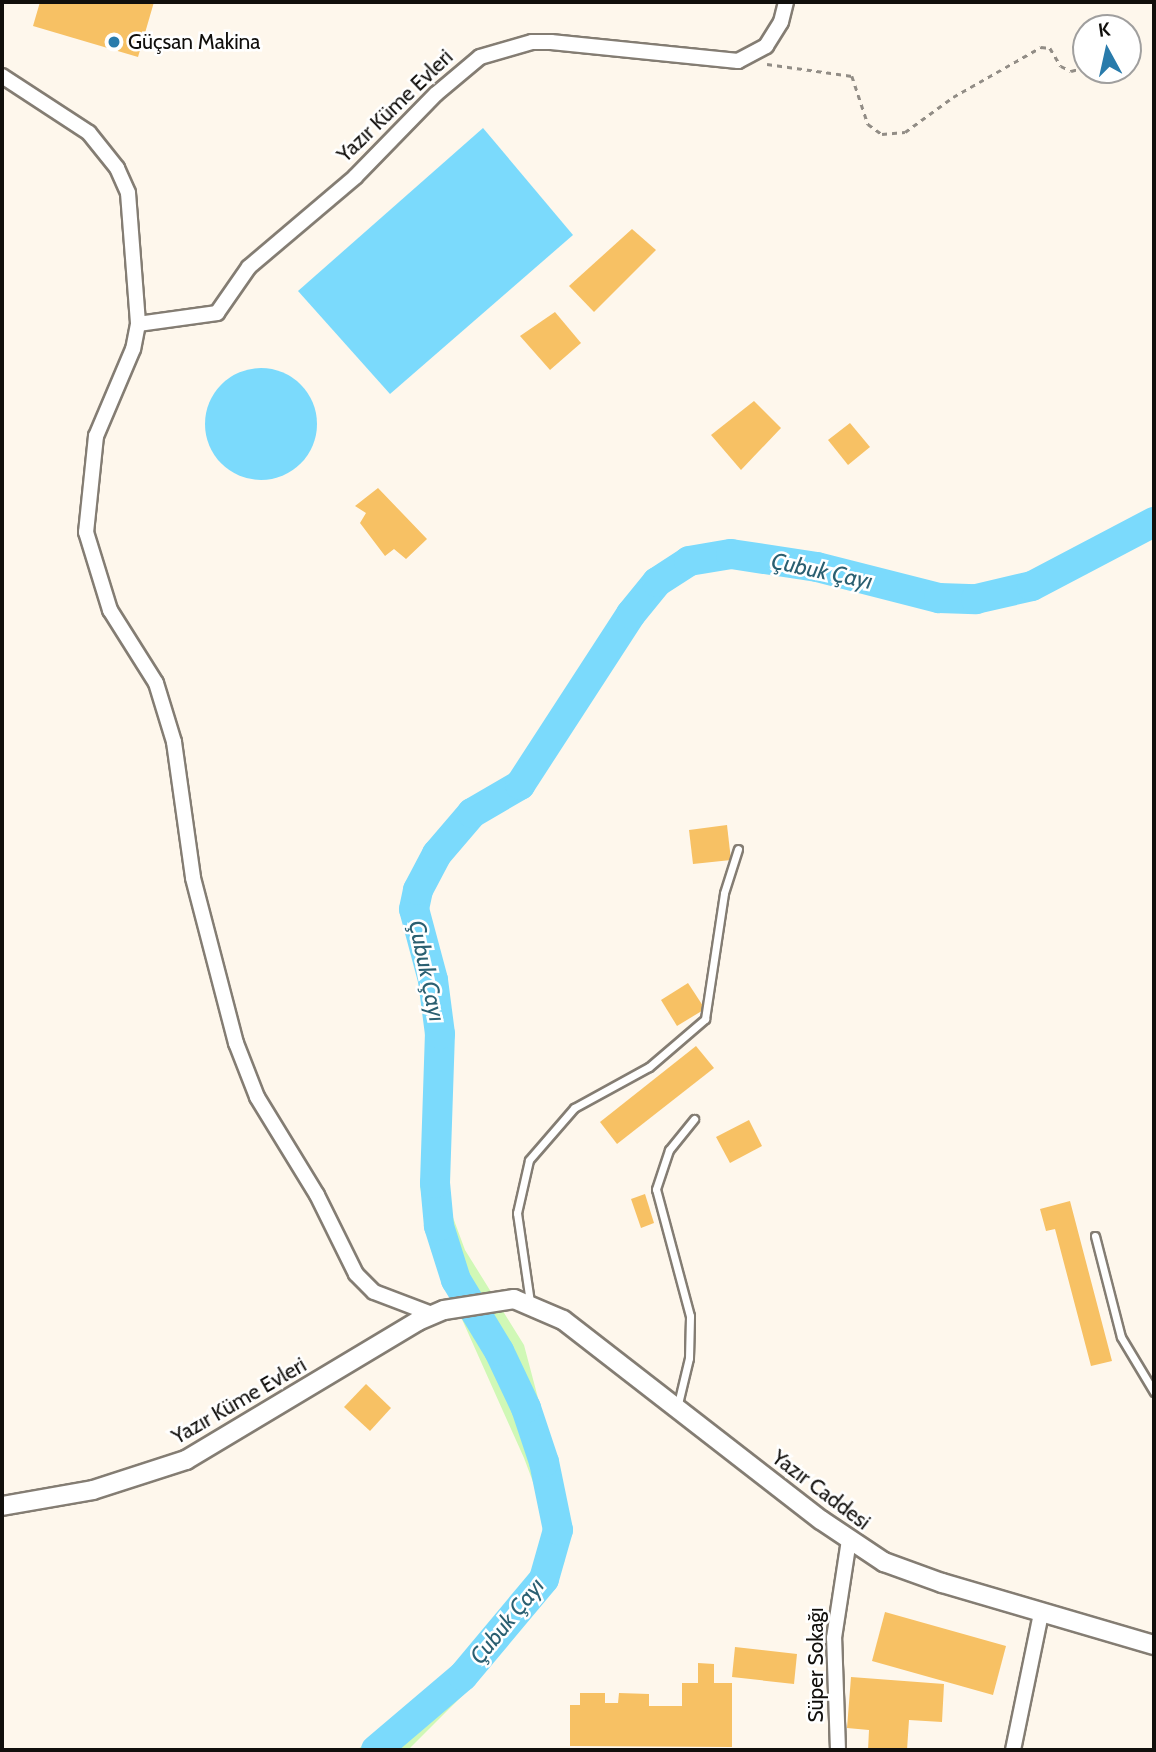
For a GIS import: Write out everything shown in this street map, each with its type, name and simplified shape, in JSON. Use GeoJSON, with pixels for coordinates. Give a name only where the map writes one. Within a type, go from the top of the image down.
{"type":"FeatureCollection","features":[{"type":"Feature","properties":{"kind":"street","name":"Yazır Küme Evleri"},"geometry":{"type":"LineString","coordinates":[[138,324],[217,313],[249,267],[355,177],[436,93],[480,57],[532,42],[551,42],[738,61],[766,46],[781,22],[786,2]]}},
{"type":"Feature","properties":{"kind":"street"},"geometry":{"type":"LineString","coordinates":[[2,76],[89,133],[117,168],[128,193],[138,324],[133,349],[96,436],[86,532],[96,575],[131,649],[156,683],[165,711],[174,742],[193,878],[215,968],[257,1097],[317,1195],[356,1274],[374,1292],[438,1312]]}},
{"type":"Feature","properties":{"kind":"street","name":"Yazır Küme Evleri"},"geometry":{"type":"LineString","coordinates":[[2,1506],[93,1490],[186,1460],[438,1312],[499,1299]]}},
{"type":"Feature","properties":{"kind":"street","name":"Yazır Caddesi"},"geometry":{"type":"LineString","coordinates":[[499,1299],[530,1303],[563,1320],[849,1540],[909,1573],[1154,1646]]}},
{"type":"Feature","properties":{"kind":"street","name":"Süper Sokağı"},"geometry":{"type":"LineString","coordinates":[[838,1750],[834,1638],[849,1540]]}},
{"type":"Feature","properties":{"kind":"street"},"geometry":{"type":"LineString","coordinates":[[1013,1750],[1041,1613]]}},
{"type":"Feature","properties":{"kind":"lane"},"geometry":{"type":"LineString","coordinates":[[530,1303],[517,1213],[529,1160],[574,1108],[649,1067],[705,1019],[724,893],[738,849]]}},
{"type":"Feature","properties":{"kind":"lane"},"geometry":{"type":"LineString","coordinates":[[677,1409],[689,1358],[690,1316],[656,1189],[669,1150],[694,1119]]}},
{"type":"Feature","properties":{"kind":"lane"},"geometry":{"type":"LineString","coordinates":[[1095,1237],[1121,1337],[1154,1392]]}},
{"type":"Feature","properties":{"kind":"path"},"geometry":{"type":"LineString","coordinates":[[765,64],[852,76],[868,124],[883,134],[905,132],[953,97],[1041,47],[1050,48],[1061,66],[1072,71]]}},
{"type":"Feature","properties":{"kind":"green space"},"geometry":{"type":"Polygon","coordinates":[[[420,1186],[451,1193],[451,1212],[465,1250],[524,1345],[571,1523],[564,1563],[546,1598],[479,1679],[408,1750],[357,1750],[449,1676],[507,1613],[538,1572],[548,1538],[542,1506],[524,1458],[431,1250],[420,1186]]]}},
{"type":"Feature","properties":{"kind":"water"},"geometry":{"type":"Polygon","coordinates":[[[483,128],[573,235],[390,394],[298,291],[483,128]]]}},
{"type":"Feature","properties":{"kind":"water"},"geometry":{"type":"Polygon","coordinates":[[[261,368],[282,372],[301,384],[313,403],[317,424],[313,445],[301,464],[282,476],[261,480],[240,476],[221,464],[209,445],[205,424],[209,403],[221,384],[240,372],[261,368]]]}},
{"type":"Feature","properties":{"kind":"building","name":"Güçsan Makina"},"geometry":{"type":"Polygon","coordinates":[[[40,2],[154,2],[138,57],[33,26],[40,2]]]}},
{"type":"Feature","properties":{"kind":"building"},"geometry":{"type":"Polygon","coordinates":[[[632,229],[656,250],[594,312],[569,286],[632,229]]]}},
{"type":"Feature","properties":{"kind":"building"},"geometry":{"type":"Polygon","coordinates":[[[555,312],[581,343],[550,370],[520,336],[555,312]]]}},
{"type":"Feature","properties":{"kind":"building"},"geometry":{"type":"Polygon","coordinates":[[[754,401],[781,428],[741,470],[711,435],[754,401]]]}},
{"type":"Feature","properties":{"kind":"building"},"geometry":{"type":"Polygon","coordinates":[[[850,423],[870,447],[848,465],[828,440],[850,423]]]}},
{"type":"Feature","properties":{"kind":"building"},"geometry":{"type":"Polygon","coordinates":[[[378,488],[427,539],[406,559],[394,549],[385,556],[360,523],[366,513],[355,506],[378,488]]]}},
{"type":"Feature","properties":{"kind":"building"},"geometry":{"type":"Polygon","coordinates":[[[727,825],[731,860],[693,864],[689,830],[727,825]]]}},
{"type":"Feature","properties":{"kind":"building"},"geometry":{"type":"Polygon","coordinates":[[[688,983],[705,1009],[677,1026],[661,1000],[688,983]]]}},
{"type":"Feature","properties":{"kind":"building"},"geometry":{"type":"Polygon","coordinates":[[[696,1046],[714,1068],[617,1144],[600,1122],[696,1046]]]}},
{"type":"Feature","properties":{"kind":"building"},"geometry":{"type":"Polygon","coordinates":[[[749,1120],[762,1146],[730,1163],[716,1137],[749,1120]]]}},
{"type":"Feature","properties":{"kind":"building"},"geometry":{"type":"Polygon","coordinates":[[[645,1194],[654,1223],[641,1228],[631,1199],[645,1194]]]}},
{"type":"Feature","properties":{"kind":"building"},"geometry":{"type":"Polygon","coordinates":[[[1070,1201],[1112,1361],[1091,1366],[1055,1229],[1046,1231],[1040,1209],[1070,1201]]]}},
{"type":"Feature","properties":{"kind":"building"},"geometry":{"type":"Polygon","coordinates":[[[366,1384],[391,1408],[370,1431],[344,1407],[366,1384]]]}},
{"type":"Feature","properties":{"kind":"building"},"geometry":{"type":"Polygon","coordinates":[[[885,1612],[1006,1646],[993,1695],[872,1661],[885,1612]]]}},
{"type":"Feature","properties":{"kind":"building"},"geometry":{"type":"Polygon","coordinates":[[[735,1647],[797,1654],[794,1684],[732,1677],[735,1647]]]}},
{"type":"Feature","properties":{"kind":"building"},"geometry":{"type":"Polygon","coordinates":[[[698,1663],[714,1664],[714,1683],[732,1683],[732,1747],[570,1746],[570,1705],[580,1705],[580,1693],[605,1693],[605,1703],[618,1703],[619,1693],[649,1694],[649,1706],[682,1706],[682,1683],[698,1683],[698,1663]]]}},
{"type":"Feature","properties":{"kind":"building"},"geometry":{"type":"Polygon","coordinates":[[[851,1677],[944,1684],[942,1722],[909,1720],[907,1750],[868,1750],[869,1730],[847,1728],[851,1677]]]}},
{"type":"Feature","properties":{"kind":"waterway","name":"Çubuk Çayı"},"geometry":{"type":"LineString","coordinates":[[376,1750],[463,1676],[544,1579],[558,1530],[544,1462],[526,1408],[499,1351],[456,1280],[439,1226],[435,1183],[440,1034],[433,980],[414,909],[418,890],[437,854],[472,813],[520,785],[631,614],[657,582],[689,561],[731,554],[817,567],[939,598],[976,599],[1032,586],[1154,522]]}},
{"type":"Feature","properties":{"kind":"place","name":"Güçsan Makina"},"geometry":{"type":"Point","coordinates":[114,42]}}]}
